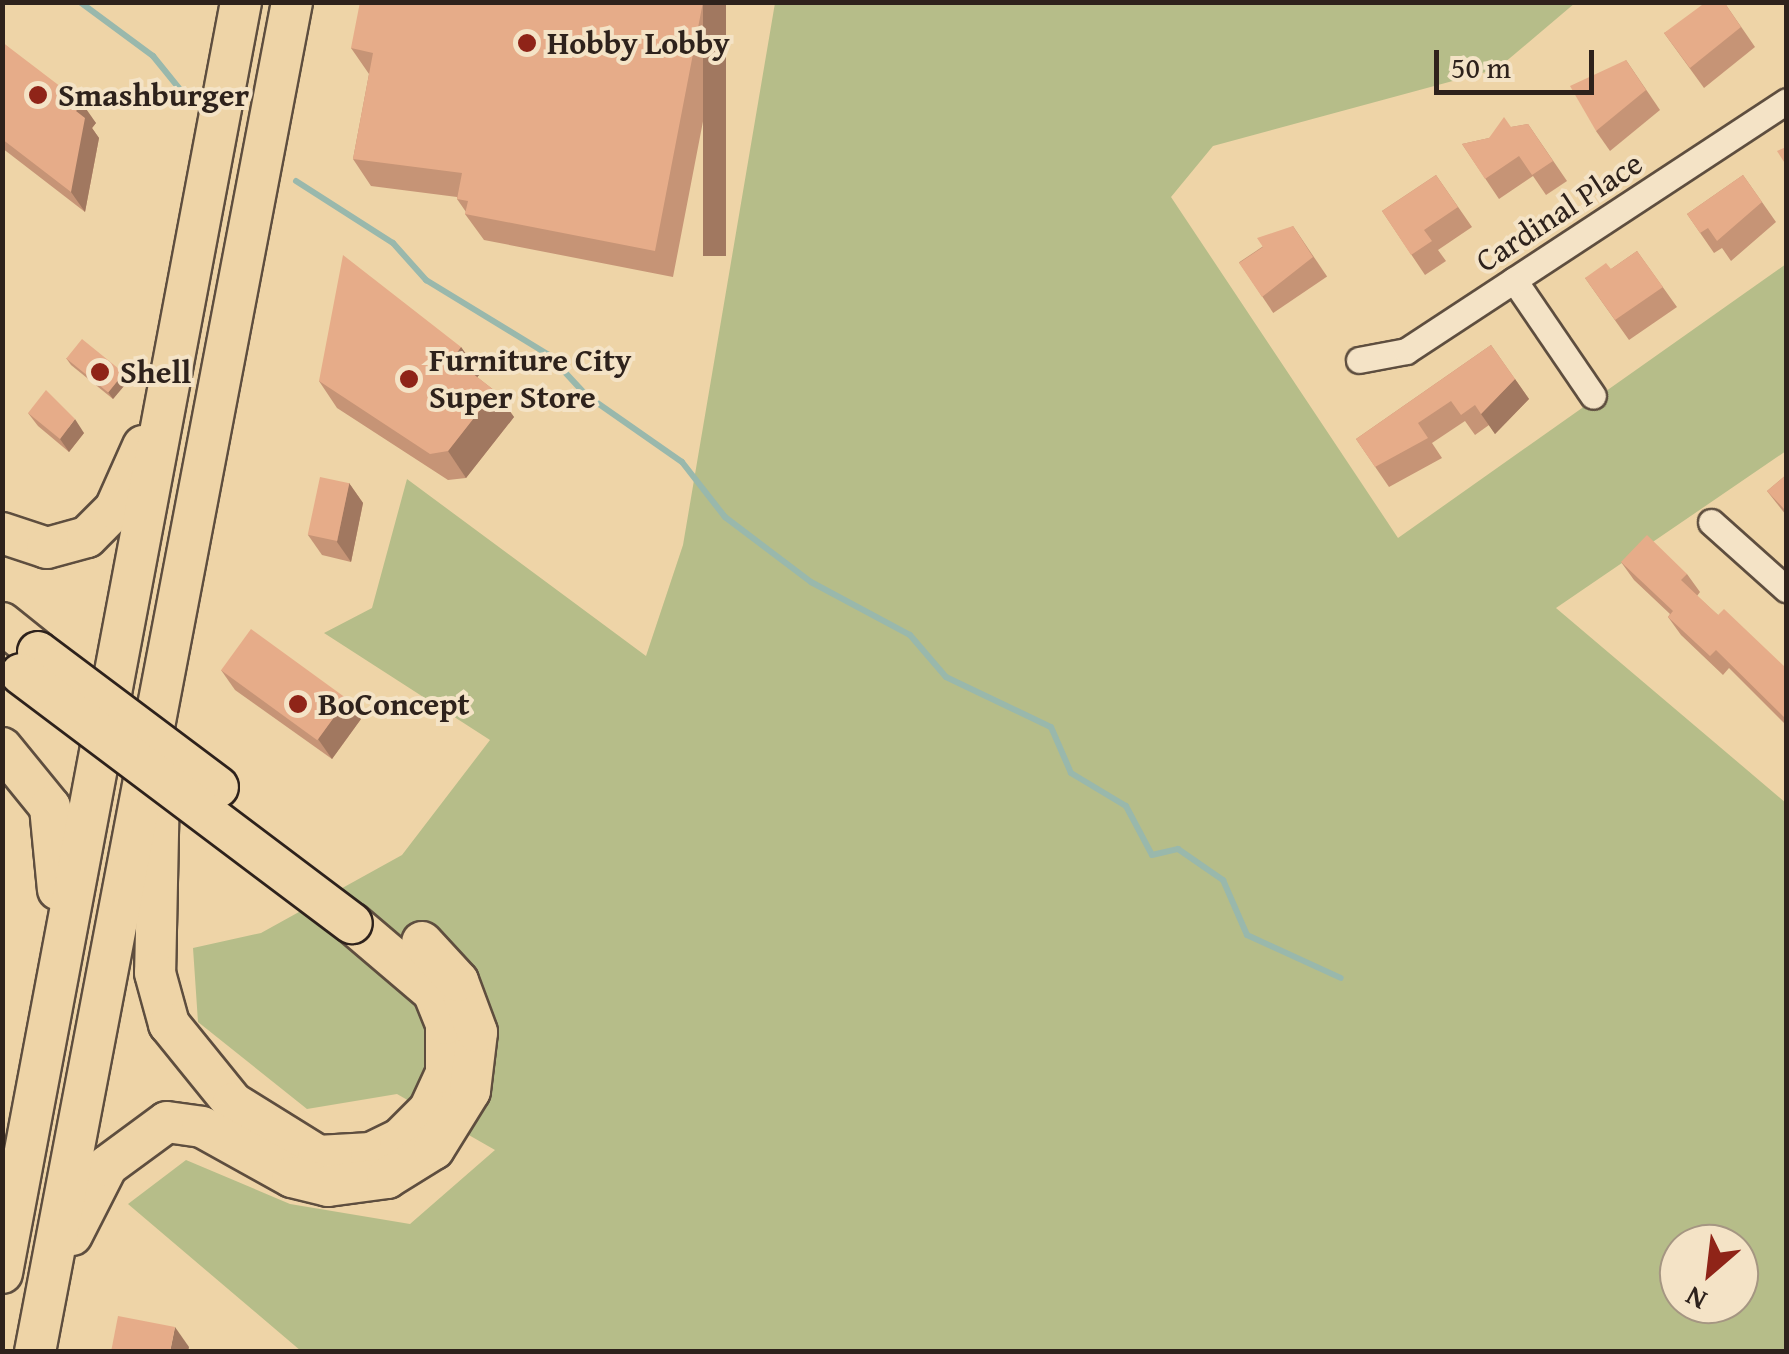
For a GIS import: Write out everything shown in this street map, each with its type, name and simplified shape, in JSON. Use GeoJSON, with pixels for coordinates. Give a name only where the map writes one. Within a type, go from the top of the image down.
{"type":"FeatureCollection","features":[{"type":"Feature","properties":{"kind":"highway"},"geometry":{"type":"LineString","coordinates":[[2,1273],[242,2]]}},
{"type":"Feature","properties":{"kind":"highway"},"geometry":{"type":"LineString","coordinates":[[35,1352],[292,2]]}},
{"type":"Feature","properties":{"kind":"highway"},"geometry":{"type":"LineString","coordinates":[[2,533],[47,548],[98,529],[122,498],[174,374]]}},
{"type":"Feature","properties":{"kind":"highway"},"geometry":{"type":"LineString","coordinates":[[2,623],[21,662],[361,912],[448,967],[473,1013],[476,1074],[444,1138],[387,1178],[328,1186],[292,1177],[202,1127],[151,1127],[97,1181],[44,1304]]}},
{"type":"Feature","properties":{"kind":"highway"},"geometry":{"type":"LineString","coordinates":[[156,706],[162,1008],[224,1095],[288,1145],[318,1156],[371,1153],[400,1138],[429,1110],[446,1073],[446,1024],[433,992],[361,912]]}},
{"type":"Feature","properties":{"kind":"highway"},"geometry":{"type":"LineString","coordinates":[[2,748],[35,778],[54,822],[61,966]]}},
{"type":"Feature","properties":{"kind":"street","name":"Cardinal Place"},"geometry":{"type":"LineString","coordinates":[[1359,360],[1406,351],[1786,101]]}},
{"type":"Feature","properties":{"kind":"street"},"geometry":{"type":"LineString","coordinates":[[1514,280],[1593,396]]}},
{"type":"Feature","properties":{"kind":"street"},"geometry":{"type":"LineString","coordinates":[[1711,522],[1786,589]]}},
{"type":"Feature","properties":{"kind":"green space"},"geometry":{"type":"Polygon","coordinates":[[[775,3],[1575,3],[1497,69],[1213,146],[1171,197],[1398,538],[1786,264],[1786,451],[1556,608],[1786,803],[1786,1351],[301,1351],[128,1204],[186,1160],[290,1204],[410,1224],[495,1150],[397,1094],[307,1109],[198,1022],[193,948],[261,933],[402,855],[490,740],[324,633],[372,608],[407,479],[646,656],[683,545],[775,3]]]}},
{"type":"Feature","properties":{"kind":"building"},"geometry":{"type":"Polygon","coordinates":[[[360,2],[703,2],[655,251],[465,214],[468,201],[457,199],[462,173],[353,159],[373,53],[351,48],[360,2]]]}},
{"type":"Feature","properties":{"kind":"building"},"geometry":{"type":"Polygon","coordinates":[[[1706,2],[1724,2],[1741,27],[1690,68],[1664,33],[1706,2]]]}},
{"type":"Feature","properties":{"kind":"building"},"geometry":{"type":"Polygon","coordinates":[[[2,42],[82,103],[76,111],[85,118],[71,192],[2,139],[2,42]]]}},
{"type":"Feature","properties":{"kind":"building"},"geometry":{"type":"Polygon","coordinates":[[[1626,60],[1646,90],[1596,131],[1570,86],[1626,60]]]}},
{"type":"Feature","properties":{"kind":"building"},"geometry":{"type":"Polygon","coordinates":[[[1504,117],[1511,127],[1528,124],[1553,161],[1532,175],[1519,156],[1485,179],[1462,144],[1489,138],[1504,117]]]}},
{"type":"Feature","properties":{"kind":"building"},"geometry":{"type":"Polygon","coordinates":[[[1786,147],[1786,165],[1777,151],[1786,147]]]}},
{"type":"Feature","properties":{"kind":"building"},"geometry":{"type":"Polygon","coordinates":[[[1436,175],[1458,207],[1424,230],[1432,241],[1411,255],[1382,211],[1436,175]]]}},
{"type":"Feature","properties":{"kind":"building"},"geometry":{"type":"Polygon","coordinates":[[[1743,175],[1762,202],[1717,241],[1708,228],[1700,233],[1687,214],[1743,175]]]}},
{"type":"Feature","properties":{"kind":"building"},"geometry":{"type":"Polygon","coordinates":[[[1293,226],[1313,257],[1262,297],[1239,263],[1263,247],[1257,238],[1293,226]]]}},
{"type":"Feature","properties":{"kind":"building"},"geometry":{"type":"Polygon","coordinates":[[[1637,251],[1663,287],[1615,320],[1585,278],[1606,263],[1611,269],[1637,251]]]}},
{"type":"Feature","properties":{"kind":"building","name":"Furniture City Super Store"},"geometry":{"type":"Polygon","coordinates":[[[343,255],[461,347],[453,358],[495,391],[448,451],[430,454],[319,381],[343,255]]]}},
{"type":"Feature","properties":{"kind":"building","name":"Shell"},"geometry":{"type":"Polygon","coordinates":[[[82,339],[124,373],[108,392],[66,358],[82,339]]]}},
{"type":"Feature","properties":{"kind":"building"},"geometry":{"type":"Polygon","coordinates":[[[1491,345],[1515,379],[1481,414],[1475,405],[1461,415],[1451,401],[1418,423],[1428,438],[1375,467],[1356,439],[1491,345]]]}},
{"type":"Feature","properties":{"kind":"building"},"geometry":{"type":"Polygon","coordinates":[[[46,390],[75,419],[60,439],[28,413],[46,390]]]}},
{"type":"Feature","properties":{"kind":"building"},"geometry":{"type":"Polygon","coordinates":[[[1786,475],[1786,511],[1767,491],[1786,475]]]}},
{"type":"Feature","properties":{"kind":"building"},"geometry":{"type":"Polygon","coordinates":[[[320,477],[349,483],[337,541],[308,535],[320,477]]]}},
{"type":"Feature","properties":{"kind":"building"},"geometry":{"type":"Polygon","coordinates":[[[1647,535],[1687,574],[1681,580],[1718,615],[1724,609],[1786,668],[1786,719],[1716,650],[1710,656],[1668,617],[1673,611],[1621,562],[1647,535]]]}},
{"type":"Feature","properties":{"kind":"building","name":"BoConcept"},"geometry":{"type":"Polygon","coordinates":[[[251,629],[347,699],[317,740],[221,670],[251,629]]]}},
{"type":"Feature","properties":{"kind":"building"},"geometry":{"type":"Polygon","coordinates":[[[118,1316],[175,1327],[170,1352],[111,1352],[118,1316]]]}},
{"type":"Feature","properties":{"kind":"waterway"},"geometry":{"type":"LineString","coordinates":[[80,2],[153,56],[191,103]]}},
{"type":"Feature","properties":{"kind":"waterway"},"geometry":{"type":"LineString","coordinates":[[296,181],[393,243],[426,280],[549,355],[586,395],[682,462],[725,517],[811,582],[910,635],[946,677],[1051,727],[1071,773],[1126,806],[1152,855],[1178,849],[1223,880],[1247,935],[1341,978]]}},
{"type":"Feature","properties":{"kind":"place","name":"Hobby Lobby"},"geometry":{"type":"Point","coordinates":[527,43]}},
{"type":"Feature","properties":{"kind":"place","name":"Smashburger"},"geometry":{"type":"Point","coordinates":[38,95]}},
{"type":"Feature","properties":{"kind":"place","name":"Shell"},"geometry":{"type":"Point","coordinates":[100,372]}},
{"type":"Feature","properties":{"kind":"place","name":"Furniture City Super Store"},"geometry":{"type":"Point","coordinates":[409,379]}},
{"type":"Feature","properties":{"kind":"place","name":"BoConcept"},"geometry":{"type":"Point","coordinates":[298,704]}}]}
